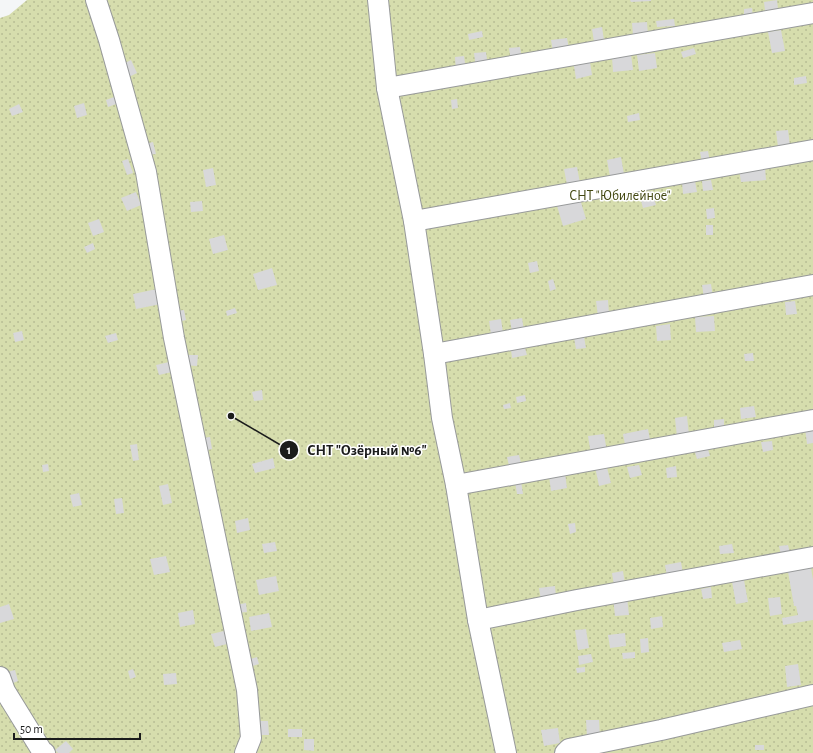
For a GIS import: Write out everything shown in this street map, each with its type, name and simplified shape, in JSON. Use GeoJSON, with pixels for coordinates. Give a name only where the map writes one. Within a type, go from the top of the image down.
{"type":"FeatureCollection","features":[{"type":"Feature","properties":{"kind":"street"},"geometry":{"type":"LineString","coordinates":[[96,0],[109,40],[146,172],[174,338],[248,690],[251,738],[245,753]]}},
{"type":"Feature","properties":{"kind":"street"},"geometry":{"type":"LineString","coordinates":[[378,0],[387,88],[414,221],[442,418],[456,485],[478,620],[506,753]]}},
{"type":"Feature","properties":{"kind":"street"},"geometry":{"type":"LineString","coordinates":[[387,88],[813,13]]}},
{"type":"Feature","properties":{"kind":"street"},"geometry":{"type":"LineString","coordinates":[[414,221],[813,150]]}},
{"type":"Feature","properties":{"kind":"street"},"geometry":{"type":"LineString","coordinates":[[434,354],[813,285]]}},
{"type":"Feature","properties":{"kind":"street"},"geometry":{"type":"LineString","coordinates":[[456,485],[813,420]]}},
{"type":"Feature","properties":{"kind":"street"},"geometry":{"type":"LineString","coordinates":[[478,620],[577,600],[813,557]]}},
{"type":"Feature","properties":{"kind":"street"},"geometry":{"type":"LineString","coordinates":[[0,677],[5,691],[42,751],[45,753]]}},
{"type":"Feature","properties":{"kind":"street"},"geometry":{"type":"LineString","coordinates":[[565,753],[569,749],[661,730],[813,695]]}},
{"type":"Feature","properties":{"kind":"green space","name":"СНТ \"Юбилейное\""},"geometry":{"type":"Polygon","coordinates":[[[27,0],[813,0],[813,753],[0,753],[0,18],[9,15],[27,0]]]}},
{"type":"Feature","properties":{"kind":"building"},"geometry":{"type":"Polygon","coordinates":[[[630,0],[651,0],[651,1],[631,2],[630,0]]]}},
{"type":"Feature","properties":{"kind":"building"},"geometry":{"type":"Polygon","coordinates":[[[777,0],[778,9],[765,11],[764,2],[777,0]]]}},
{"type":"Feature","properties":{"kind":"building"},"geometry":{"type":"Polygon","coordinates":[[[752,8],[753,18],[744,19],[744,9],[752,8]]]}},
{"type":"Feature","properties":{"kind":"building"},"geometry":{"type":"Polygon","coordinates":[[[674,19],[675,26],[657,27],[656,21],[674,19]]]}},
{"type":"Feature","properties":{"kind":"building"},"geometry":{"type":"Polygon","coordinates":[[[647,22],[648,35],[633,36],[632,23],[647,22]]]}},
{"type":"Feature","properties":{"kind":"building"},"geometry":{"type":"Polygon","coordinates":[[[602,27],[604,40],[594,42],[592,29],[602,27]]]}},
{"type":"Feature","properties":{"kind":"building"},"geometry":{"type":"Polygon","coordinates":[[[781,30],[785,51],[772,53],[768,32],[781,30]]]}},
{"type":"Feature","properties":{"kind":"building"},"geometry":{"type":"Polygon","coordinates":[[[482,31],[483,37],[469,40],[468,34],[482,31]]]}},
{"type":"Feature","properties":{"kind":"building"},"geometry":{"type":"Polygon","coordinates":[[[567,38],[569,49],[553,52],[551,40],[567,38]]]}},
{"type":"Feature","properties":{"kind":"building"},"geometry":{"type":"Polygon","coordinates":[[[520,47],[522,60],[511,61],[509,48],[520,47]]]}},
{"type":"Feature","properties":{"kind":"building"},"geometry":{"type":"Polygon","coordinates":[[[694,48],[696,54],[683,58],[681,52],[694,48]]]}},
{"type":"Feature","properties":{"kind":"building"},"geometry":{"type":"Polygon","coordinates":[[[486,52],[488,67],[476,69],[474,53],[486,52]]]}},
{"type":"Feature","properties":{"kind":"building"},"geometry":{"type":"Polygon","coordinates":[[[655,53],[657,68],[639,71],[637,55],[655,53]]]}},
{"type":"Feature","properties":{"kind":"building"},"geometry":{"type":"Polygon","coordinates":[[[631,54],[633,70],[613,72],[612,57],[631,54]]]}},
{"type":"Feature","properties":{"kind":"building"},"geometry":{"type":"Polygon","coordinates":[[[464,56],[466,70],[456,72],[455,57],[464,56]]]}},
{"type":"Feature","properties":{"kind":"building"},"geometry":{"type":"Polygon","coordinates":[[[131,60],[137,73],[129,77],[123,64],[131,60]]]}},
{"type":"Feature","properties":{"kind":"building"},"geometry":{"type":"Polygon","coordinates":[[[590,62],[592,75],[576,79],[574,66],[590,62]]]}},
{"type":"Feature","properties":{"kind":"building"},"geometry":{"type":"Polygon","coordinates":[[[806,76],[807,83],[794,85],[794,78],[806,76]]]}},
{"type":"Feature","properties":{"kind":"building"},"geometry":{"type":"Polygon","coordinates":[[[122,94],[124,101],[108,107],[106,100],[122,94]]]}},
{"type":"Feature","properties":{"kind":"building"},"geometry":{"type":"Polygon","coordinates":[[[457,99],[458,108],[452,109],[451,100],[457,99]]]}},
{"type":"Feature","properties":{"kind":"building"},"geometry":{"type":"Polygon","coordinates":[[[84,103],[87,115],[77,118],[74,106],[84,103]]]}},
{"type":"Feature","properties":{"kind":"building"},"geometry":{"type":"Polygon","coordinates":[[[19,104],[23,112],[12,116],[9,109],[19,104]]]}},
{"type":"Feature","properties":{"kind":"building"},"geometry":{"type":"Polygon","coordinates":[[[639,113],[640,120],[628,122],[627,116],[639,113]]]}},
{"type":"Feature","properties":{"kind":"building"},"geometry":{"type":"Polygon","coordinates":[[[788,130],[790,146],[778,147],[776,131],[788,130]]]}},
{"type":"Feature","properties":{"kind":"building"},"geometry":{"type":"Polygon","coordinates":[[[153,142],[156,154],[148,155],[145,144],[153,142]]]}},
{"type":"Feature","properties":{"kind":"building"},"geometry":{"type":"Polygon","coordinates":[[[708,151],[710,162],[702,163],[700,152],[708,151]]]}},
{"type":"Feature","properties":{"kind":"building"},"geometry":{"type":"Polygon","coordinates":[[[621,157],[625,180],[611,182],[607,160],[621,157]]]}},
{"type":"Feature","properties":{"kind":"building"},"geometry":{"type":"Polygon","coordinates":[[[128,159],[133,173],[127,175],[122,161],[128,159]]]}},
{"type":"Feature","properties":{"kind":"building"},"geometry":{"type":"Polygon","coordinates":[[[577,167],[580,183],[567,185],[564,169],[577,167]]]}},
{"type":"Feature","properties":{"kind":"building"},"geometry":{"type":"Polygon","coordinates":[[[765,167],[766,180],[741,182],[739,169],[765,167]]]}},
{"type":"Feature","properties":{"kind":"building"},"geometry":{"type":"Polygon","coordinates":[[[213,168],[216,185],[206,187],[203,170],[213,168]]]}},
{"type":"Feature","properties":{"kind":"building"},"geometry":{"type":"Polygon","coordinates":[[[711,180],[713,190],[703,191],[702,181],[711,180]]]}},
{"type":"Feature","properties":{"kind":"building"},"geometry":{"type":"Polygon","coordinates":[[[695,181],[697,192],[683,194],[682,183],[695,181]]]}},
{"type":"Feature","properties":{"kind":"building"},"geometry":{"type":"Polygon","coordinates":[[[652,191],[656,205],[643,208],[639,194],[652,191]]]}},
{"type":"Feature","properties":{"kind":"building"},"geometry":{"type":"Polygon","coordinates":[[[136,192],[141,205],[127,211],[121,198],[136,192]]]}},
{"type":"Feature","properties":{"kind":"building"},"geometry":{"type":"Polygon","coordinates":[[[580,199],[586,219],[563,226],[557,206],[580,199]]]}},
{"type":"Feature","properties":{"kind":"building"},"geometry":{"type":"Polygon","coordinates":[[[202,201],[203,211],[191,212],[190,202],[202,201]]]}},
{"type":"Feature","properties":{"kind":"building"},"geometry":{"type":"Polygon","coordinates":[[[714,208],[715,218],[707,219],[706,209],[714,208]]]}},
{"type":"Feature","properties":{"kind":"building"},"geometry":{"type":"Polygon","coordinates":[[[99,219],[104,232],[93,236],[88,223],[99,219]]]}},
{"type":"Feature","properties":{"kind":"building"},"geometry":{"type":"Polygon","coordinates":[[[706,225],[713,225],[713,235],[706,235],[706,225]]]}},
{"type":"Feature","properties":{"kind":"building"},"geometry":{"type":"Polygon","coordinates":[[[224,235],[228,250],[213,254],[209,239],[224,235]]]}},
{"type":"Feature","properties":{"kind":"building"},"geometry":{"type":"Polygon","coordinates":[[[93,243],[95,249],[87,253],[84,247],[93,243]]]}},
{"type":"Feature","properties":{"kind":"building"},"geometry":{"type":"Polygon","coordinates":[[[537,261],[539,271],[530,273],[528,263],[537,261]]]}},
{"type":"Feature","properties":{"kind":"building"},"geometry":{"type":"Polygon","coordinates":[[[272,268],[277,285],[258,290],[253,274],[272,268]]]}},
{"type":"Feature","properties":{"kind":"building"},"geometry":{"type":"Polygon","coordinates":[[[553,279],[556,289],[550,291],[548,281],[553,279]]]}},
{"type":"Feature","properties":{"kind":"building"},"geometry":{"type":"Polygon","coordinates":[[[711,284],[713,297],[704,298],[702,285],[711,284]]]}},
{"type":"Feature","properties":{"kind":"building"},"geometry":{"type":"Polygon","coordinates":[[[157,289],[161,304],[136,309],[133,294],[157,289]]]}},
{"type":"Feature","properties":{"kind":"building"},"geometry":{"type":"Polygon","coordinates":[[[608,300],[609,315],[598,317],[596,301],[608,300]]]}},
{"type":"Feature","properties":{"kind":"building"},"geometry":{"type":"Polygon","coordinates":[[[795,301],[797,314],[786,315],[785,302],[795,301]]]}},
{"type":"Feature","properties":{"kind":"building"},"geometry":{"type":"Polygon","coordinates":[[[235,308],[237,313],[227,316],[226,311],[235,308]]]}},
{"type":"Feature","properties":{"kind":"building"},"geometry":{"type":"Polygon","coordinates":[[[184,310],[186,320],[178,322],[176,311],[184,310]]]}},
{"type":"Feature","properties":{"kind":"building"},"geometry":{"type":"Polygon","coordinates":[[[714,316],[715,331],[696,332],[695,317],[714,316]]]}},
{"type":"Feature","properties":{"kind":"building"},"geometry":{"type":"Polygon","coordinates":[[[522,318],[524,330],[512,332],[510,320],[522,318]]]}},
{"type":"Feature","properties":{"kind":"building"},"geometry":{"type":"Polygon","coordinates":[[[501,319],[503,333],[491,335],[489,321],[501,319]]]}},
{"type":"Feature","properties":{"kind":"building"},"geometry":{"type":"Polygon","coordinates":[[[670,324],[671,340],[657,341],[656,326],[670,324]]]}},
{"type":"Feature","properties":{"kind":"building"},"geometry":{"type":"Polygon","coordinates":[[[22,331],[24,340],[15,342],[13,333],[22,331]]]}},
{"type":"Feature","properties":{"kind":"building"},"geometry":{"type":"Polygon","coordinates":[[[116,333],[118,340],[108,343],[105,336],[116,333]]]}},
{"type":"Feature","properties":{"kind":"building"},"geometry":{"type":"Polygon","coordinates":[[[584,337],[586,348],[576,349],[574,338],[584,337]]]}},
{"type":"Feature","properties":{"kind":"building"},"geometry":{"type":"Polygon","coordinates":[[[525,348],[527,355],[512,358],[511,350],[525,348]]]}},
{"type":"Feature","properties":{"kind":"building"},"geometry":{"type":"Polygon","coordinates":[[[753,353],[754,361],[745,361],[744,354],[753,353]]]}},
{"type":"Feature","properties":{"kind":"building"},"geometry":{"type":"Polygon","coordinates":[[[182,355],[198,355],[197,366],[182,365],[182,355]]]}},
{"type":"Feature","properties":{"kind":"building"},"geometry":{"type":"Polygon","coordinates":[[[169,362],[172,372],[159,375],[156,365],[169,362]]]}},
{"type":"Feature","properties":{"kind":"building"},"geometry":{"type":"Polygon","coordinates":[[[262,390],[263,400],[254,401],[252,392],[262,390]]]}},
{"type":"Feature","properties":{"kind":"building"},"geometry":{"type":"Polygon","coordinates":[[[525,395],[526,401],[517,403],[516,397],[525,395]]]}},
{"type":"Feature","properties":{"kind":"building"},"geometry":{"type":"Polygon","coordinates":[[[510,403],[511,408],[504,409],[503,405],[510,403]]]}},
{"type":"Feature","properties":{"kind":"building"},"geometry":{"type":"Polygon","coordinates":[[[754,406],[756,417],[741,419],[740,408],[754,406]]]}},
{"type":"Feature","properties":{"kind":"building"},"geometry":{"type":"Polygon","coordinates":[[[687,416],[689,435],[677,437],[675,418],[687,416]]]}},
{"type":"Feature","properties":{"kind":"building"},"geometry":{"type":"Polygon","coordinates":[[[724,419],[724,431],[714,431],[714,420],[724,419]]]}},
{"type":"Feature","properties":{"kind":"building"},"geometry":{"type":"Polygon","coordinates":[[[813,427],[813,443],[807,444],[805,428],[813,427]]]}},
{"type":"Feature","properties":{"kind":"building"},"geometry":{"type":"Polygon","coordinates":[[[648,429],[651,445],[626,450],[623,434],[648,429]]]}},
{"type":"Feature","properties":{"kind":"building"},"geometry":{"type":"Polygon","coordinates":[[[604,434],[607,452],[591,455],[588,436],[604,434]]]}},
{"type":"Feature","properties":{"kind":"building"},"geometry":{"type":"Polygon","coordinates":[[[210,437],[212,449],[204,451],[202,438],[210,437]]]}},
{"type":"Feature","properties":{"kind":"building"},"geometry":{"type":"Polygon","coordinates":[[[772,441],[773,450],[763,452],[761,442],[772,441]]]}},
{"type":"Feature","properties":{"kind":"building"},"geometry":{"type":"Polygon","coordinates":[[[137,444],[139,460],[133,461],[130,445],[137,444]]]}},
{"type":"Feature","properties":{"kind":"building"},"geometry":{"type":"Polygon","coordinates":[[[707,446],[710,456],[697,459],[694,449],[707,446]]]}},
{"type":"Feature","properties":{"kind":"building"},"geometry":{"type":"Polygon","coordinates":[[[519,455],[522,467],[510,470],[507,457],[519,455]]]}},
{"type":"Feature","properties":{"kind":"building"},"geometry":{"type":"Polygon","coordinates":[[[273,458],[275,468],[255,473],[252,464],[273,458]]]}},
{"type":"Feature","properties":{"kind":"building"},"geometry":{"type":"Polygon","coordinates":[[[48,464],[49,471],[43,472],[42,465],[48,464]]]}},
{"type":"Feature","properties":{"kind":"building"},"geometry":{"type":"Polygon","coordinates":[[[606,464],[611,483],[599,486],[595,467],[606,464]]]}},
{"type":"Feature","properties":{"kind":"building"},"geometry":{"type":"Polygon","coordinates":[[[639,465],[642,475],[630,478],[627,467],[639,465]]]}},
{"type":"Feature","properties":{"kind":"building"},"geometry":{"type":"Polygon","coordinates":[[[676,466],[677,477],[667,478],[666,468],[676,466]]]}},
{"type":"Feature","properties":{"kind":"building"},"geometry":{"type":"Polygon","coordinates":[[[565,473],[567,488],[551,491],[549,476],[565,473]]]}},
{"type":"Feature","properties":{"kind":"building"},"geometry":{"type":"Polygon","coordinates":[[[521,481],[523,494],[517,494],[515,482],[521,481]]]}},
{"type":"Feature","properties":{"kind":"building"},"geometry":{"type":"Polygon","coordinates":[[[168,484],[172,503],[163,505],[159,486],[168,484]]]}},
{"type":"Feature","properties":{"kind":"building"},"geometry":{"type":"Polygon","coordinates":[[[79,493],[82,505],[73,507],[70,495],[79,493]]]}},
{"type":"Feature","properties":{"kind":"building"},"geometry":{"type":"Polygon","coordinates":[[[122,498],[124,513],[116,514],[114,499],[122,498]]]}},
{"type":"Feature","properties":{"kind":"building"},"geometry":{"type":"Polygon","coordinates":[[[248,518],[250,530],[237,533],[235,521],[248,518]]]}},
{"type":"Feature","properties":{"kind":"building"},"geometry":{"type":"Polygon","coordinates":[[[575,523],[576,532],[570,534],[568,524],[575,523]]]}},
{"type":"Feature","properties":{"kind":"building"},"geometry":{"type":"Polygon","coordinates":[[[275,542],[277,551],[264,553],[262,544],[275,542]]]}},
{"type":"Feature","properties":{"kind":"building"},"geometry":{"type":"Polygon","coordinates":[[[732,544],[734,553],[720,554],[719,546],[732,544]]]}},
{"type":"Feature","properties":{"kind":"building"},"geometry":{"type":"Polygon","coordinates":[[[788,545],[790,553],[781,555],[779,546],[788,545]]]}},
{"type":"Feature","properties":{"kind":"building"},"geometry":{"type":"Polygon","coordinates":[[[166,556],[170,572],[154,575],[150,559],[166,556]]]}},
{"type":"Feature","properties":{"kind":"building"},"geometry":{"type":"Polygon","coordinates":[[[681,562],[683,574],[667,577],[665,565],[681,562]]]}},
{"type":"Feature","properties":{"kind":"building"},"geometry":{"type":"Polygon","coordinates":[[[811,568],[813,580],[813,620],[783,625],[782,618],[798,615],[796,606],[794,606],[788,572],[811,568]]]}},
{"type":"Feature","properties":{"kind":"building"},"geometry":{"type":"Polygon","coordinates":[[[623,571],[625,584],[614,586],[612,573],[623,571]]]}},
{"type":"Feature","properties":{"kind":"building"},"geometry":{"type":"Polygon","coordinates":[[[276,576],[279,591],[259,595],[256,580],[276,576]]]}},
{"type":"Feature","properties":{"kind":"building"},"geometry":{"type":"Polygon","coordinates":[[[744,580],[748,602],[736,604],[732,582],[744,580]]]}},
{"type":"Feature","properties":{"kind":"building"},"geometry":{"type":"Polygon","coordinates":[[[555,586],[556,597],[541,600],[539,588],[555,586]]]}},
{"type":"Feature","properties":{"kind":"building"},"geometry":{"type":"Polygon","coordinates":[[[711,587],[712,598],[703,599],[701,589],[711,587]]]}},
{"type":"Feature","properties":{"kind":"building"},"geometry":{"type":"Polygon","coordinates":[[[627,597],[629,615],[615,616],[613,598],[627,597]]]}},
{"type":"Feature","properties":{"kind":"building"},"geometry":{"type":"Polygon","coordinates":[[[780,597],[782,614],[770,616],[768,598],[780,597]]]}},
{"type":"Feature","properties":{"kind":"building"},"geometry":{"type":"Polygon","coordinates":[[[246,603],[247,612],[237,613],[236,605],[246,603]]]}},
{"type":"Feature","properties":{"kind":"building"},"geometry":{"type":"Polygon","coordinates":[[[9,604],[14,619],[0,623],[0,607],[9,604]]]}},
{"type":"Feature","properties":{"kind":"building"},"geometry":{"type":"Polygon","coordinates":[[[193,610],[195,624],[180,627],[178,613],[193,610]]]}},
{"type":"Feature","properties":{"kind":"building"},"geometry":{"type":"Polygon","coordinates":[[[269,613],[272,627],[251,631],[249,617],[269,613]]]}},
{"type":"Feature","properties":{"kind":"building"},"geometry":{"type":"Polygon","coordinates":[[[662,616],[663,627],[651,629],[650,618],[662,616]]]}},
{"type":"Feature","properties":{"kind":"building"},"geometry":{"type":"Polygon","coordinates":[[[586,629],[589,648],[578,650],[575,630],[586,629]]]}},
{"type":"Feature","properties":{"kind":"building"},"geometry":{"type":"Polygon","coordinates":[[[224,631],[227,644],[215,647],[211,634],[224,631]]]}},
{"type":"Feature","properties":{"kind":"building"},"geometry":{"type":"Polygon","coordinates":[[[625,633],[626,646],[610,648],[608,635],[625,633]]]}},
{"type":"Feature","properties":{"kind":"building"},"geometry":{"type":"Polygon","coordinates":[[[648,638],[649,652],[641,653],[640,639],[648,638]]]}},
{"type":"Feature","properties":{"kind":"building"},"geometry":{"type":"Polygon","coordinates":[[[740,640],[742,649],[724,652],[722,643],[740,640]]]}},
{"type":"Feature","properties":{"kind":"building"},"geometry":{"type":"Polygon","coordinates":[[[635,652],[635,658],[623,659],[622,653],[635,652]]]}},
{"type":"Feature","properties":{"kind":"building"},"geometry":{"type":"Polygon","coordinates":[[[591,654],[593,662],[579,665],[578,656],[591,654]]]}},
{"type":"Feature","properties":{"kind":"building"},"geometry":{"type":"Polygon","coordinates":[[[257,657],[259,664],[249,667],[247,660],[257,657]]]}},
{"type":"Feature","properties":{"kind":"building"},"geometry":{"type":"Polygon","coordinates":[[[798,664],[801,685],[787,687],[785,666],[798,664]]]}},
{"type":"Feature","properties":{"kind":"building"},"geometry":{"type":"Polygon","coordinates":[[[585,667],[585,672],[577,673],[576,668],[585,667]]]}},
{"type":"Feature","properties":{"kind":"building"},"geometry":{"type":"Polygon","coordinates":[[[133,669],[136,677],[130,679],[128,671],[133,669]]]}},
{"type":"Feature","properties":{"kind":"building"},"geometry":{"type":"Polygon","coordinates":[[[15,670],[18,681],[11,684],[7,672],[15,670]]]}},
{"type":"Feature","properties":{"kind":"building"},"geometry":{"type":"Polygon","coordinates":[[[176,673],[177,684],[164,685],[163,674],[176,673]]]}},
{"type":"Feature","properties":{"kind":"building"},"geometry":{"type":"Polygon","coordinates":[[[586,720],[599,720],[600,737],[587,738],[586,720]]]}},
{"type":"Feature","properties":{"kind":"building"},"geometry":{"type":"Polygon","coordinates":[[[257,721],[268,721],[269,735],[257,735],[257,721]]]}},
{"type":"Feature","properties":{"kind":"building"},"geometry":{"type":"Polygon","coordinates":[[[558,728],[560,743],[544,746],[541,730],[558,728]]]}},
{"type":"Feature","properties":{"kind":"building"},"geometry":{"type":"Polygon","coordinates":[[[288,729],[302,729],[302,737],[288,737],[288,729]]]}},
{"type":"Feature","properties":{"kind":"building"},"geometry":{"type":"Polygon","coordinates":[[[304,739],[314,739],[314,751],[304,750],[304,739]]]}},
{"type":"Feature","properties":{"kind":"building"},"geometry":{"type":"Polygon","coordinates":[[[66,741],[73,749],[69,753],[58,753],[55,750],[66,741]]]}},
{"type":"Feature","properties":{"kind":"building"},"geometry":{"type":"Polygon","coordinates":[[[755,745],[764,745],[764,750],[755,750],[755,745]]]}},
{"type":"Feature","properties":{"kind":"place","name":"СНТ \"Озёрный №6\""},"geometry":{"type":"Point","coordinates":[231,416]}}]}
